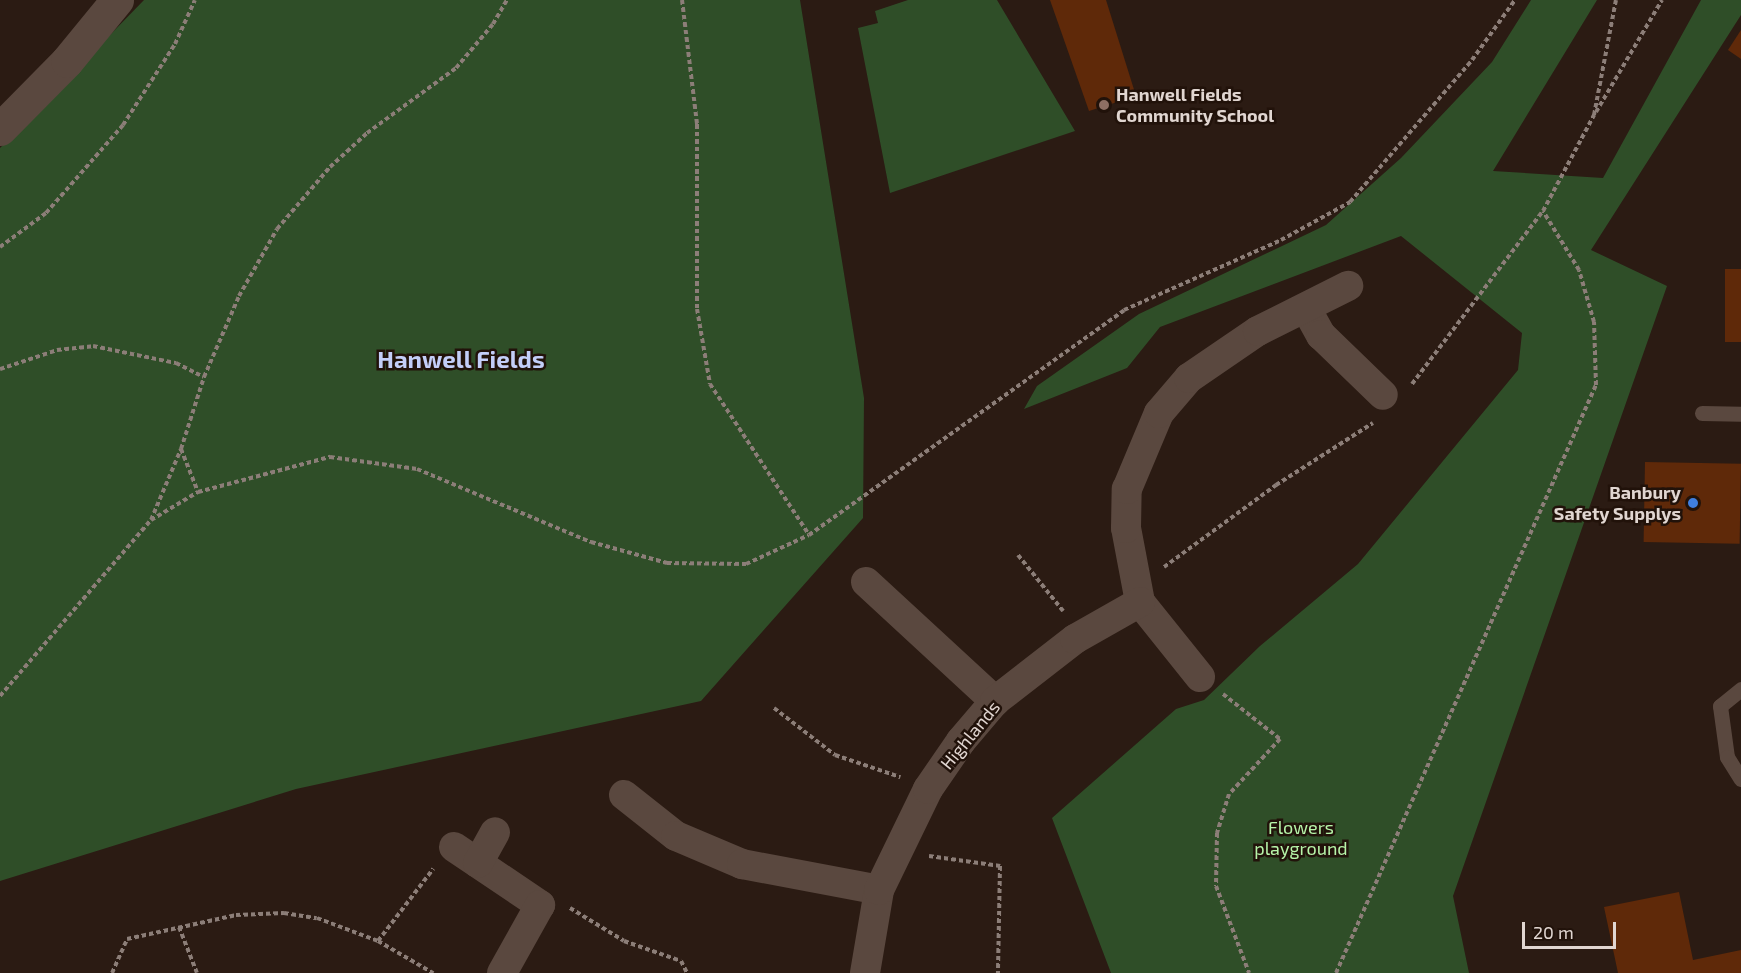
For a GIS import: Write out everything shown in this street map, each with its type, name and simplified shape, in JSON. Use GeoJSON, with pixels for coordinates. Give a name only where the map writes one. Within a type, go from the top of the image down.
{"type":"FeatureCollection","features":[{"type":"Feature","properties":{"kind":"street"},"geometry":{"type":"LineString","coordinates":[[0,129],[67,61],[117,0]]}},
{"type":"Feature","properties":{"kind":"street"},"geometry":{"type":"LineString","coordinates":[[1200,677],[1140,602],[1126,528],[1127,489],[1158,413],[1206,363],[1258,331],[1307,310],[1348,286]]}},
{"type":"Feature","properties":{"kind":"street"},"geometry":{"type":"LineString","coordinates":[[1307,310],[1321,335],[1383,395]]}},
{"type":"Feature","properties":{"kind":"street"},"geometry":{"type":"LineString","coordinates":[[866,582],[995,701]]}},
{"type":"Feature","properties":{"kind":"street","name":"Highlands"},"geometry":{"type":"LineString","coordinates":[[865,973],[879,890],[928,789],[961,741],[995,701],[1082,635],[1140,602]]}},
{"type":"Feature","properties":{"kind":"street"},"geometry":{"type":"LineString","coordinates":[[624,795],[676,836],[742,864],[879,890]]}},
{"type":"Feature","properties":{"kind":"street"},"geometry":{"type":"LineString","coordinates":[[495,832],[466,855],[540,905],[502,973]]}},
{"type":"Feature","properties":{"kind":"lane"},"geometry":{"type":"LineString","coordinates":[[1702,412],[1741,414]]}},
{"type":"Feature","properties":{"kind":"lane"},"geometry":{"type":"LineString","coordinates":[[1741,689],[1720,706],[1727,757],[1741,779]]}},
{"type":"Feature","properties":{"kind":"path"},"geometry":{"type":"LineString","coordinates":[[0,247],[46,213],[123,125],[175,44],[195,0]]}},
{"type":"Feature","properties":{"kind":"path"},"geometry":{"type":"LineString","coordinates":[[0,696],[151,520],[181,449],[204,377],[239,296],[277,229],[330,167],[367,133],[456,68],[494,24],[507,0]]}},
{"type":"Feature","properties":{"kind":"path"},"geometry":{"type":"LineString","coordinates":[[682,0],[697,124],[697,309],[710,384],[809,535]]}},
{"type":"Feature","properties":{"kind":"path"},"geometry":{"type":"LineString","coordinates":[[151,520],[198,492],[330,457],[417,469],[591,542],[667,563],[746,564],[809,535],[1124,310],[1281,240],[1350,202],[1472,60],[1515,0]]}},
{"type":"Feature","properties":{"kind":"path"},"geometry":{"type":"LineString","coordinates":[[1594,115],[1616,0]]}},
{"type":"Feature","properties":{"kind":"path"},"geometry":{"type":"LineString","coordinates":[[1336,973],[1596,385],[1594,322],[1579,270],[1543,211],[1594,115],[1662,0]]}},
{"type":"Feature","properties":{"kind":"path"},"geometry":{"type":"LineString","coordinates":[[0,369],[57,350],[93,346],[176,363],[204,377]]}},
{"type":"Feature","properties":{"kind":"path"},"geometry":{"type":"LineString","coordinates":[[181,449],[198,492]]}},
{"type":"Feature","properties":{"kind":"path"},"geometry":{"type":"LineString","coordinates":[[1018,555],[1082,635]]}},
{"type":"Feature","properties":{"kind":"path"},"geometry":{"type":"LineString","coordinates":[[1200,677],[1280,739],[1229,794],[1217,833],[1216,886],[1249,973]]}},
{"type":"Feature","properties":{"kind":"path"},"geometry":{"type":"LineString","coordinates":[[774,708],[835,755],[875,766],[928,789]]}},
{"type":"Feature","properties":{"kind":"path"},"geometry":{"type":"LineString","coordinates":[[895,853],[1000,866],[998,973]]}},
{"type":"Feature","properties":{"kind":"path"},"geometry":{"type":"LineString","coordinates":[[378,941],[420,884],[466,855]]}},
{"type":"Feature","properties":{"kind":"path"},"geometry":{"type":"LineString","coordinates":[[540,905],[569,907],[624,941],[681,961],[687,973]]}},
{"type":"Feature","properties":{"kind":"path"},"geometry":{"type":"LineString","coordinates":[[112,973],[127,939],[236,915],[284,913],[317,918],[378,941],[433,973]]}},
{"type":"Feature","properties":{"kind":"path"},"geometry":{"type":"LineString","coordinates":[[179,927],[197,973]]}},
{"type":"Feature","properties":{"kind":"green space"},"geometry":{"type":"Polygon","coordinates":[[[144,0],[800,0],[864,398],[863,518],[701,701],[296,789],[0,881],[0,148],[144,0]]]}},
{"type":"Feature","properties":{"kind":"green space"},"geometry":{"type":"Polygon","coordinates":[[[908,0],[997,0],[1075,131],[890,193],[858,28],[878,23],[875,11],[908,0]]]}},
{"type":"Feature","properties":{"kind":"green space","name":"Flowers playground"},"geometry":{"type":"Polygon","coordinates":[[[1531,0],[1597,0],[1493,171],[1603,178],[1701,0],[1741,0],[1741,15],[1591,250],[1667,286],[1453,896],[1469,973],[1111,973],[1052,818],[1176,709],[1204,700],[1260,646],[1358,564],[1518,370],[1522,333],[1401,236],[1160,327],[1127,368],[1024,409],[1037,386],[1139,314],[1326,225],[1401,158],[1492,62],[1531,0]]]}},
{"type":"Feature","properties":{"kind":"building","name":"Hanwell Fields Community School"},"geometry":{"type":"Polygon","coordinates":[[[1050,0],[1106,0],[1136,96],[1089,111],[1050,0]]]}},
{"type":"Feature","properties":{"kind":"building"},"geometry":{"type":"Polygon","coordinates":[[[1741,30],[1741,59],[1728,50],[1741,30]]]}},
{"type":"Feature","properties":{"kind":"building"},"geometry":{"type":"Polygon","coordinates":[[[1725,269],[1741,269],[1741,342],[1725,342],[1725,269]]]}},
{"type":"Feature","properties":{"kind":"building","name":"Banbury Safety Supplys"},"geometry":{"type":"Polygon","coordinates":[[[1645,462],[1741,464],[1740,544],[1644,542],[1645,462]]]}},
{"type":"Feature","properties":{"kind":"building"},"geometry":{"type":"Polygon","coordinates":[[[1679,892],[1693,960],[1741,950],[1741,973],[1618,973],[1604,907],[1679,892]]]}},
{"type":"Feature","properties":{"kind":"place","name":"Hanwell Fields Community School"},"geometry":{"type":"Point","coordinates":[1104,105]}},
{"type":"Feature","properties":{"kind":"place","name":"Banbury Safety Supplys"},"geometry":{"type":"Point","coordinates":[1693,503]}},
{"type":"Feature","properties":{"kind":"district","name":"Hanwell Fields"},"geometry":{"type":"Point","coordinates":[461,359]}}]}
